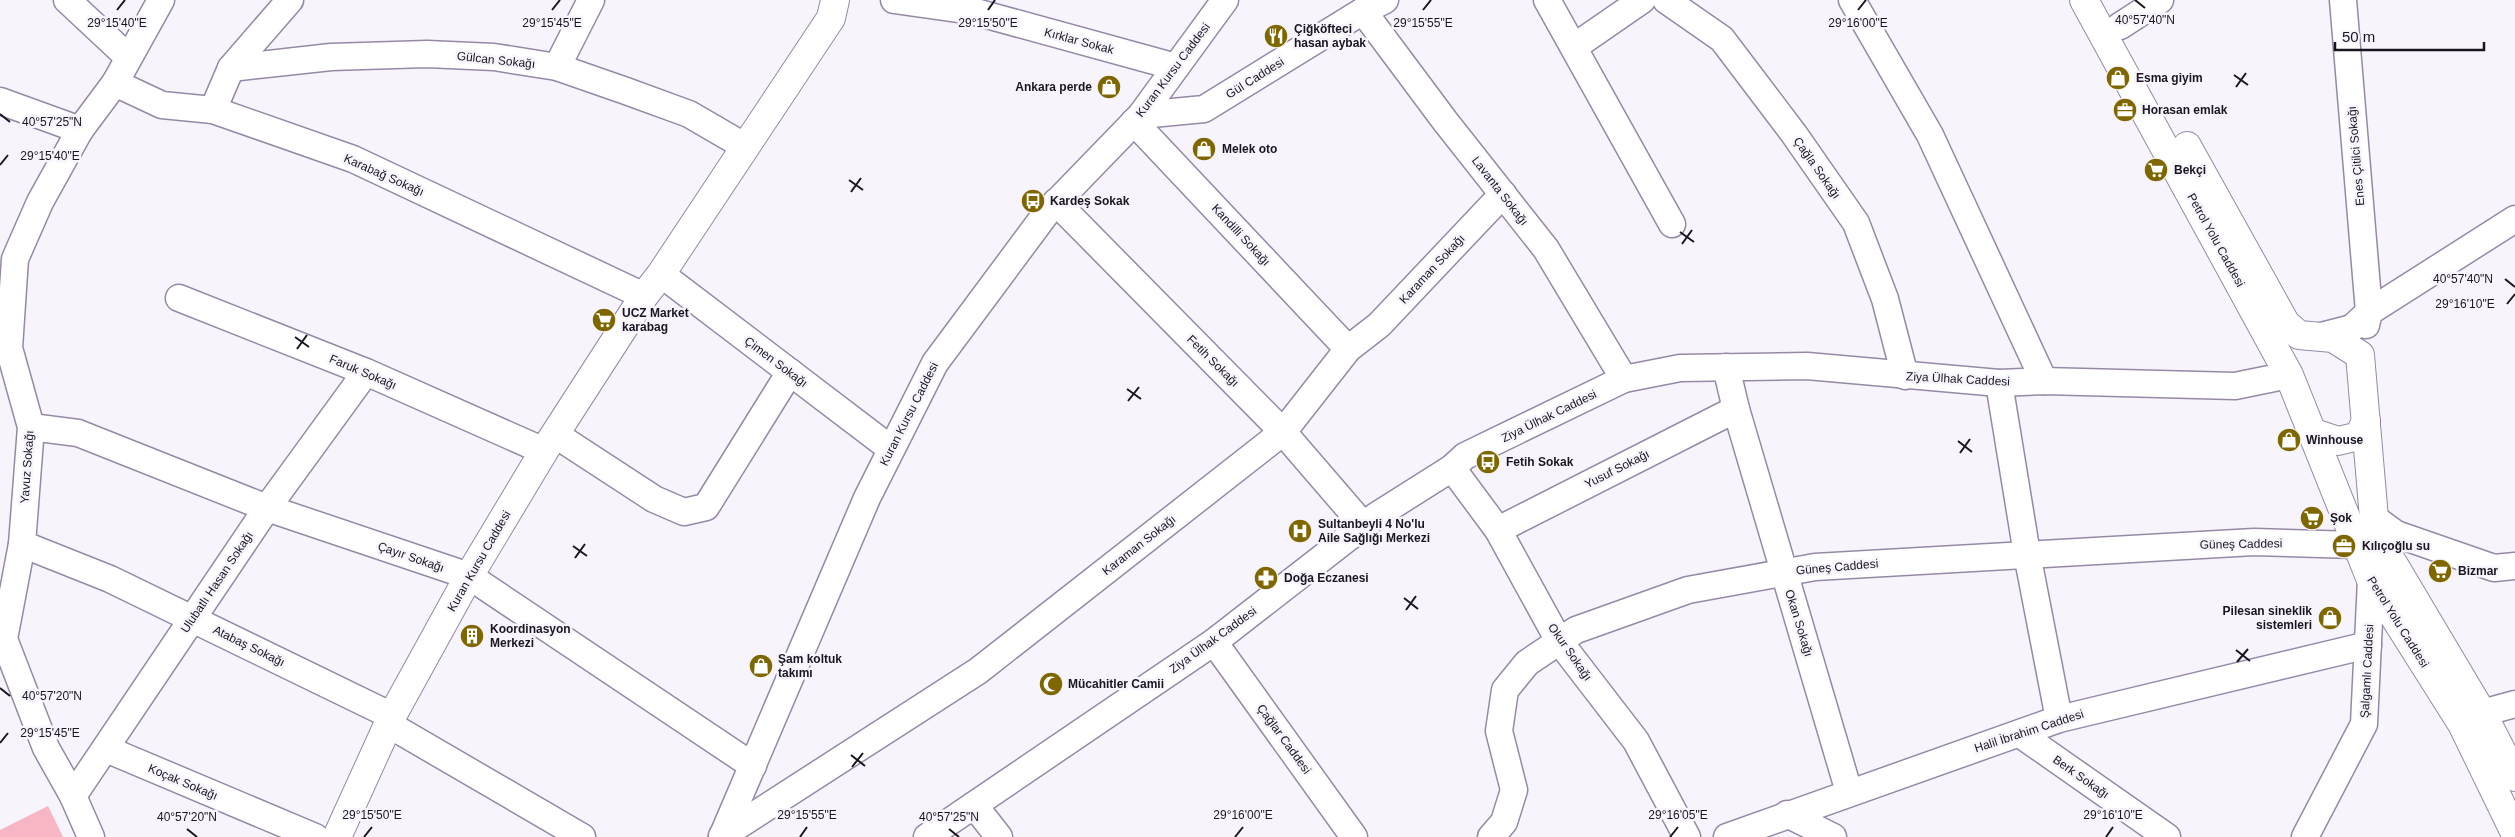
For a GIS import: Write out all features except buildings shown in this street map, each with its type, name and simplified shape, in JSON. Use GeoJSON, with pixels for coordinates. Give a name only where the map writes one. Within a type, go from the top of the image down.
{"type":"FeatureCollection","features":[{"type":"Feature","properties":{"kind":"main road","name":"Kuran Kursu Caddesi"},"geometry":{"type":"LineString","coordinates":[[337,837],[390,720],[469,576],[550,443],[644,296],[661,274],[744,146],[831,18],[835,0]]}},
{"type":"Feature","properties":{"kind":"main road","name":"Petrol Yolu Caddesi"},"geometry":{"type":"LineString","coordinates":[[2084,0],[2289,374],[2371,580],[2462,724],[2515,833]]}},
{"type":"Feature","properties":{"kind":"main road","name":"Petrol Yolu Caddesi"},"geometry":{"type":"LineString","coordinates":[[2106,0],[2286,324],[2299,335],[2333,338],[2360,356],[2374,518],[2388,555],[2482,713],[2515,777]]}},
{"type":"Feature","properties":{"kind":"main road"},"geometry":{"type":"LineString","coordinates":[[2289,374],[2293,356],[2298,348],[2322,336]]}},
{"type":"Feature","properties":{"kind":"main road"},"geometry":{"type":"LineString","coordinates":[[2314,433],[2338,441],[2359,436],[2366,421]]}},
{"type":"Feature","properties":{"kind":"street"},"geometry":{"type":"LineString","coordinates":[[68,0],[128,57]]}},
{"type":"Feature","properties":{"kind":"street","name":"Yavuz Sokağı"},"geometry":{"type":"LineString","coordinates":[[91,837],[73,796],[46,748],[4,639],[22,544],[31,427],[9,348],[15,260],[40,202],[80,130],[115,83],[161,0]]}},
{"type":"Feature","properties":{"kind":"street"},"geometry":{"type":"LineString","coordinates":[[213,110],[231,68],[290,0]]}},
{"type":"Feature","properties":{"kind":"street"},"geometry":{"type":"LineString","coordinates":[[557,67],[591,0]]}},
{"type":"Feature","properties":{"kind":"street","name":"Kırklar Sokak"},"geometry":{"type":"LineString","coordinates":[[894,0],[975,5],[1176,67]]}},
{"type":"Feature","properties":{"kind":"street","name":"Kuran Kursu Caddesi"},"geometry":{"type":"LineString","coordinates":[[722,836],[863,507],[935,363],[1056,202],[1138,118],[1225,0]]}},
{"type":"Feature","properties":{"kind":"street"},"geometry":{"type":"LineString","coordinates":[[1547,0],[1672,224]]}},
{"type":"Feature","properties":{"kind":"street"},"geometry":{"type":"LineString","coordinates":[[1574,47],[1642,0]]}},
{"type":"Feature","properties":{"kind":"street","name":"Çağla Sokağı"},"geometry":{"type":"LineString","coordinates":[[1666,0],[1722,38],[1794,134],[1856,223],[1886,299],[1905,376]]}},
{"type":"Feature","properties":{"kind":"street"},"geometry":{"type":"LineString","coordinates":[[1852,0],[1930,135],[2044,381]]}},
{"type":"Feature","properties":{"kind":"street"},"geometry":{"type":"LineString","coordinates":[[2120,26],[2160,0]]}},
{"type":"Feature","properties":{"kind":"street","name":"Enes Çitilci Sokağı"},"geometry":{"type":"LineString","coordinates":[[2343,0],[2369,312]]}},
{"type":"Feature","properties":{"kind":"street","name":"Gül Caddesi"},"geometry":{"type":"LineString","coordinates":[[1138,118],[1204,109],[1374,6]]}},
{"type":"Feature","properties":{"kind":"street","name":"Lavanta Sokağı"},"geometry":{"type":"LineString","coordinates":[[1374,6],[1503,194],[1546,249],[1579,301],[1624,379]]}},
{"type":"Feature","properties":{"kind":"street","name":"Gülcan Sokağı"},"geometry":{"type":"LineString","coordinates":[[231,68],[331,57],[427,54],[494,57],[557,67],[690,114],[744,146]]}},
{"type":"Feature","properties":{"kind":"street","name":"Karabağ Sokağı"},"geometry":{"type":"LineString","coordinates":[[115,83],[162,106],[213,110],[353,159],[644,296]]}},
{"type":"Feature","properties":{"kind":"street"},"geometry":{"type":"LineString","coordinates":[[0,101],[80,130]]}},
{"type":"Feature","properties":{"kind":"street","name":"Kandilli Sokağı"},"geometry":{"type":"LineString","coordinates":[[1138,118],[1348,349]]}},
{"type":"Feature","properties":{"kind":"street","name":"Karaman Sokağı"},"geometry":{"type":"LineString","coordinates":[[722,836],[978,671],[1283,432],[1348,349],[1379,325],[1503,194]]}},
{"type":"Feature","properties":{"kind":"street","name":"Fetih Sokağı"},"geometry":{"type":"LineString","coordinates":[[1056,202],[1283,432],[1364,526]]}},
{"type":"Feature","properties":{"kind":"street"},"geometry":{"type":"LineString","coordinates":[[2322,336],[2352,328],[2369,312],[2515,219]]}},
{"type":"Feature","properties":{"kind":"street","name":"Çimen Sokağı"},"geometry":{"type":"LineString","coordinates":[[661,274],[891,449]]}},
{"type":"Feature","properties":{"kind":"street","name":"Faruk Sokağı"},"geometry":{"type":"LineString","coordinates":[[179,298],[550,443],[654,499],[684,512],[706,507],[790,372]]}},
{"type":"Feature","properties":{"kind":"street"},"geometry":{"type":"LineString","coordinates":[[2360,356],[2369,312]]}},
{"type":"Feature","properties":{"kind":"street","name":"Ziya Ülhak Caddesi"},"geometry":{"type":"LineString","coordinates":[[927,837],[1214,642],[1364,526],[1452,468],[1465,456],[1577,404],[1624,379],[1680,368],[1807,366],[1999,383],[2044,381],[2235,386],[2289,374]]}},
{"type":"Feature","properties":{"kind":"street","name":"Okan Sokağı"},"geometry":{"type":"LineString","coordinates":[[1726,368],[1736,409],[1849,792]]}},
{"type":"Feature","properties":{"kind":"street","name":"Ulubatlı Hasan Sokağı"},"geometry":{"type":"LineString","coordinates":[[73,796],[106,750],[192,618],[267,508],[366,372]]}},
{"type":"Feature","properties":{"kind":"street"},"geometry":{"type":"LineString","coordinates":[[1999,383],[2027,554],[2059,719]]}},
{"type":"Feature","properties":{"kind":"street","name":"Yusuf Sokağı"},"geometry":{"type":"LineString","coordinates":[[1498,530],[1736,409]]}},
{"type":"Feature","properties":{"kind":"street","name":"Çayır Sokağı"},"geometry":{"type":"LineString","coordinates":[[31,427],[78,433],[267,508],[469,576],[753,766]]}},
{"type":"Feature","properties":{"kind":"street","name":"Okur Sokağı"},"geometry":{"type":"LineString","coordinates":[[1452,468],[1498,530],[1559,641],[1636,741],[1687,837]]}},
{"type":"Feature","properties":{"kind":"street"},"geometry":{"type":"LineString","coordinates":[[2374,518],[2396,534],[2494,568],[2515,566]]}},
{"type":"Feature","properties":{"kind":"street","name":"Güneş Caddesi"},"geometry":{"type":"LineString","coordinates":[[1491,837],[1504,822],[1514,790],[1499,732],[1505,690],[1527,664],[1576,630],[1688,590],[1816,567],[2254,542],[2356,545]]}},
{"type":"Feature","properties":{"kind":"street","name":"Atabaş Sokağı"},"geometry":{"type":"LineString","coordinates":[[22,544],[110,579],[192,618],[390,720],[582,837]]}},
{"type":"Feature","properties":{"kind":"street","name":"Şalgamlı Caddesi"},"geometry":{"type":"LineString","coordinates":[[2304,837],[2364,724],[2371,580]]}},
{"type":"Feature","properties":{"kind":"street","name":"Çağlar Caddesi"},"geometry":{"type":"LineString","coordinates":[[1214,642],[1354,837]]}},
{"type":"Feature","properties":{"kind":"street","name":"Halil İbrahim Caddesi"},"geometry":{"type":"LineString","coordinates":[[1727,837],[1787,814],[2059,719],[2368,645]]}},
{"type":"Feature","properties":{"kind":"street"},"geometry":{"type":"LineString","coordinates":[[2482,713],[2515,704]]}},
{"type":"Feature","properties":{"kind":"street","name":"Berk Sokağı"},"geometry":{"type":"LineString","coordinates":[[2020,734],[2167,837]]}},
{"type":"Feature","properties":{"kind":"street","name":"Koçak Sokağı"},"geometry":{"type":"LineString","coordinates":[[106,750],[315,837]]}},
{"type":"Feature","properties":{"kind":"street"},"geometry":{"type":"LineString","coordinates":[[974,805],[999,837]]}},
{"type":"Feature","properties":{"kind":"street"},"geometry":{"type":"LineString","coordinates":[[1787,814],[1833,837]]}},
{"type":"Feature","properties":{"kind":"shaded area"},"geometry":{"type":"Polygon","coordinates":[[[48,806],[63,837],[0,837],[0,830],[48,806]]]}},
{"type":"Feature","properties":{"kind":"place","name":"Çiğköfteci hasan aybak"},"geometry":{"type":"Point","coordinates":[1276,36]}},
{"type":"Feature","properties":{"kind":"place","name":"Esma giyim"},"geometry":{"type":"Point","coordinates":[2118,78]}},
{"type":"Feature","properties":{"kind":"place","name":"Ankara perde"},"geometry":{"type":"Point","coordinates":[1109,87]}},
{"type":"Feature","properties":{"kind":"place","name":"Horasan emlak"},"geometry":{"type":"Point","coordinates":[2125,110]}},
{"type":"Feature","properties":{"kind":"place","name":"Melek oto"},"geometry":{"type":"Point","coordinates":[1204,149]}},
{"type":"Feature","properties":{"kind":"place","name":"Bekçi"},"geometry":{"type":"Point","coordinates":[2156,170]}},
{"type":"Feature","properties":{"kind":"place","name":"Kardeş Sokak"},"geometry":{"type":"Point","coordinates":[1033,201]}},
{"type":"Feature","properties":{"kind":"place","name":"UCZ Market karabag"},"geometry":{"type":"Point","coordinates":[604,320]}},
{"type":"Feature","properties":{"kind":"place","name":"Winhouse"},"geometry":{"type":"Point","coordinates":[2289,440]}},
{"type":"Feature","properties":{"kind":"place","name":"Fetih Sokak"},"geometry":{"type":"Point","coordinates":[1488,462]}},
{"type":"Feature","properties":{"kind":"place","name":"Şok"},"geometry":{"type":"Point","coordinates":[2312,518]}},
{"type":"Feature","properties":{"kind":"place","name":"Sultanbeyli 4 No'lu Aile Sağlığı Merkezi"},"geometry":{"type":"Point","coordinates":[1300,531]}},
{"type":"Feature","properties":{"kind":"place","name":"Kılıçoğlu su"},"geometry":{"type":"Point","coordinates":[2344,546]}},
{"type":"Feature","properties":{"kind":"place","name":"Bizmar"},"geometry":{"type":"Point","coordinates":[2440,571]}},
{"type":"Feature","properties":{"kind":"place","name":"Doğa Eczanesi"},"geometry":{"type":"Point","coordinates":[1266,578]}},
{"type":"Feature","properties":{"kind":"place","name":"Pilesan sineklik sistemleri"},"geometry":{"type":"Point","coordinates":[2330,618]}},
{"type":"Feature","properties":{"kind":"place","name":"Koordinasyon Merkezi"},"geometry":{"type":"Point","coordinates":[472,636]}},
{"type":"Feature","properties":{"kind":"place","name":"Şam koltuk takımı"},"geometry":{"type":"Point","coordinates":[761,666]}},
{"type":"Feature","properties":{"kind":"place","name":"Mücahitler Camii"},"geometry":{"type":"Point","coordinates":[1051,684]}}]}
